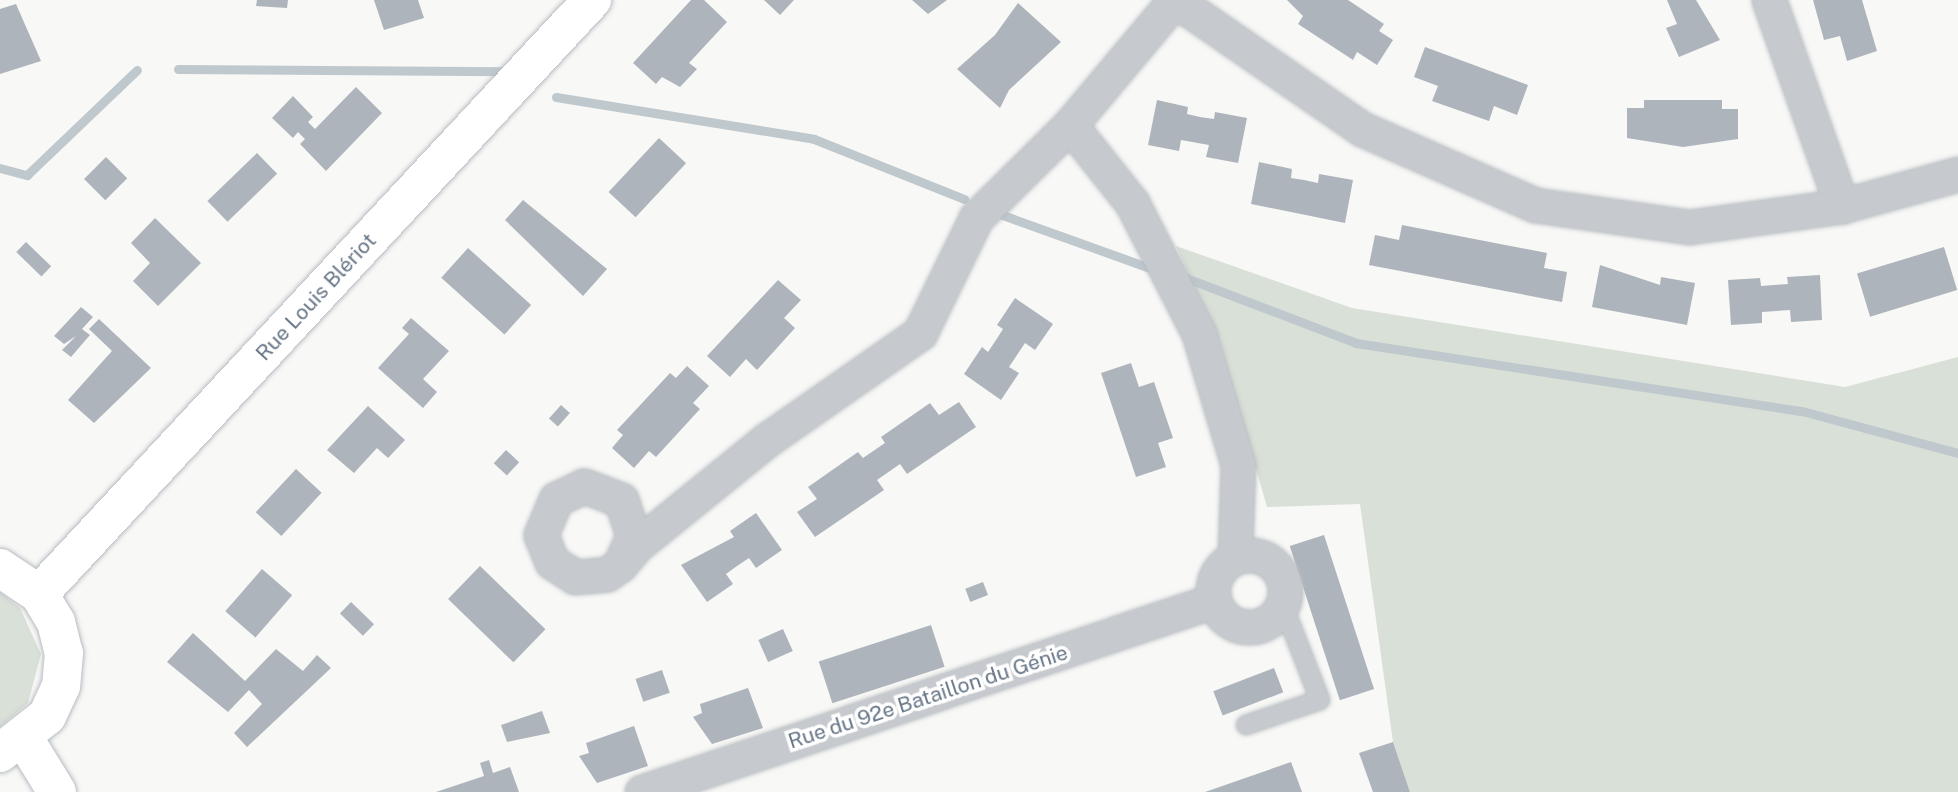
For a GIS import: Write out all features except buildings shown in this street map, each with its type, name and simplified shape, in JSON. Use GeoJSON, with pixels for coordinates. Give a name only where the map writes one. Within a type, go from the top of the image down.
{"type":"FeatureCollection","features":[{"type":"Feature","properties":{"kind":"street","name":"Rue Louis Blériot"},"geometry":{"type":"LineString","coordinates":[[39,594],[592,0]]}},
{"type":"Feature","properties":{"kind":"street"},"geometry":{"type":"LineString","coordinates":[[620,565],[768,439],[920,332],[976,218],[1070,125],[1175,0],[1362,129],[1535,205],[1689,228],[1842,206],[1958,174]]}},
{"type":"Feature","properties":{"kind":"street"},"geometry":{"type":"LineString","coordinates":[[1769,0],[1842,206]]}},
{"type":"Feature","properties":{"kind":"street"},"geometry":{"type":"LineString","coordinates":[[1070,125],[1132,204],[1199,334],[1238,465],[1235,557]]}},
{"type":"Feature","properties":{"kind":"street"},"geometry":{"type":"LineString","coordinates":[[1256,556],[1274,565],[1284,582],[1283,605],[1269,622],[1249,627],[1223,617],[1213,601],[1216,575],[1235,557],[1256,556]]}},
{"type":"Feature","properties":{"kind":"street"},"geometry":{"type":"LineString","coordinates":[[0,568],[39,594],[56,622],[63,664],[47,716],[12,747],[57,792]]}},
{"type":"Feature","properties":{"kind":"street","name":"Rue du 92e Bataillon du Génie"},"geometry":{"type":"LineString","coordinates":[[642,792],[1213,601]]}},
{"type":"Feature","properties":{"kind":"lane"},"geometry":{"type":"LineString","coordinates":[[1246,725],[1320,700],[1283,605]]}},
{"type":"Feature","properties":{"kind":"shaded area"},"geometry":{"type":"Polygon","coordinates":[[[1176,246],[1352,308],[1845,387],[1958,357],[1958,792],[1410,792],[1393,742],[1360,504],[1267,507],[1220,344],[1176,246]]]}},
{"type":"Feature","properties":{"kind":"shaded area"},"geometry":{"type":"Polygon","coordinates":[[[0,592],[20,608],[41,654],[28,703],[0,727],[0,592]]]}},
{"type":"Feature","properties":{"kind":"waterway"},"geometry":{"type":"LineString","coordinates":[[178,69],[505,71]]}},
{"type":"Feature","properties":{"kind":"waterway"},"geometry":{"type":"LineString","coordinates":[[0,168],[27,175],[137,70]]}},
{"type":"Feature","properties":{"kind":"waterway"},"geometry":{"type":"LineString","coordinates":[[556,97],[814,139],[964,199]]}},
{"type":"Feature","properties":{"kind":"waterway"},"geometry":{"type":"LineString","coordinates":[[997,213],[1150,268]]}},
{"type":"Feature","properties":{"kind":"waterway"},"geometry":{"type":"LineString","coordinates":[[1181,276],[1356,343],[1802,411],[1958,453]]}}]}
